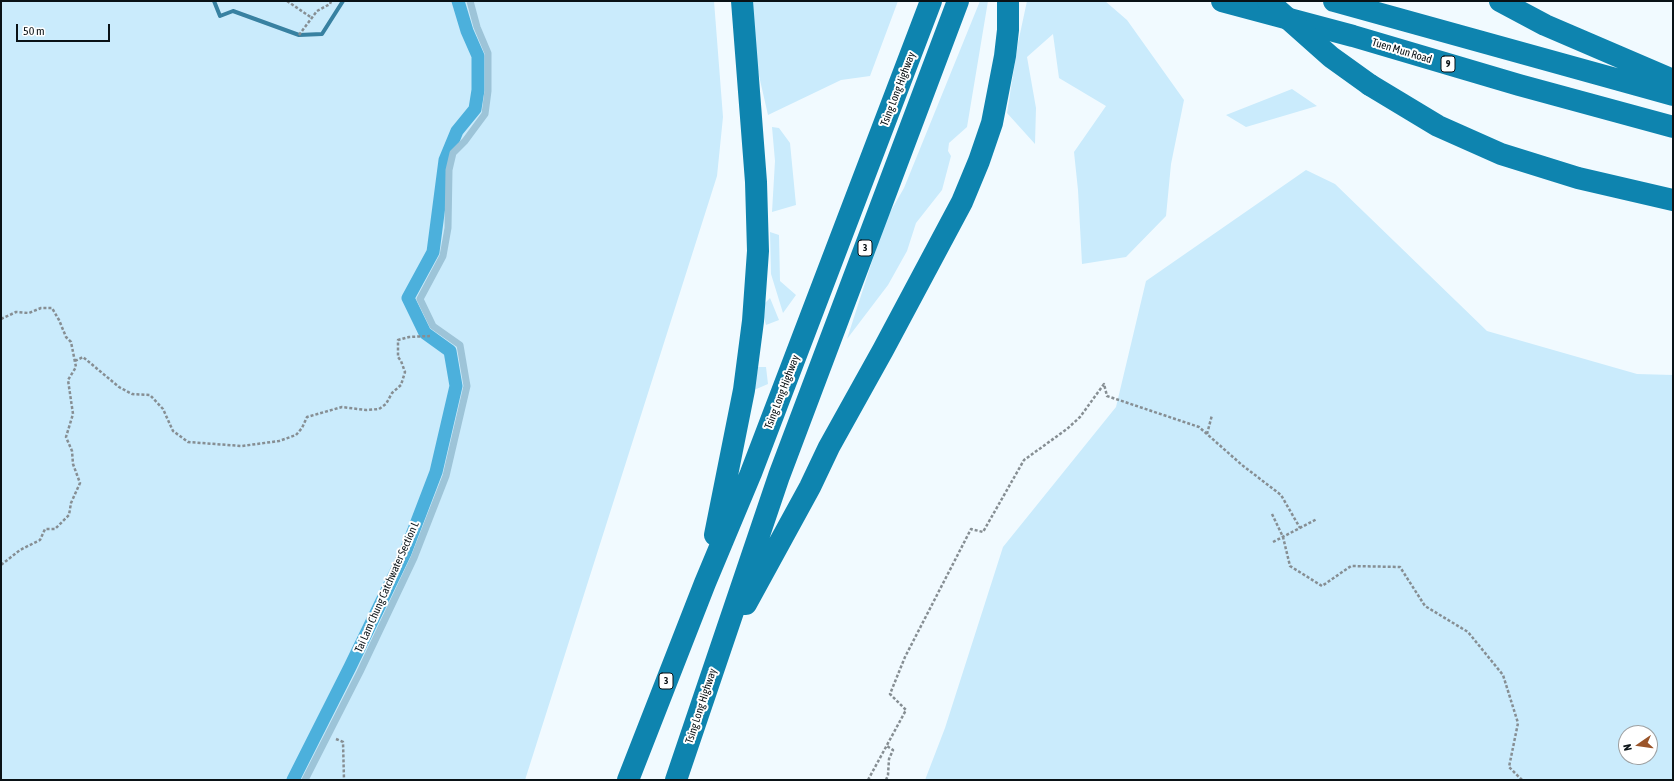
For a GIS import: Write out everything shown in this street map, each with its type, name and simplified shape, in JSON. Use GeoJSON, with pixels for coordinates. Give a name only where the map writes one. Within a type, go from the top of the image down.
{"type":"FeatureCollection","features":[{"type":"Feature","properties":{"kind":"highway"},"geometry":{"type":"LineString","coordinates":[[705,583],[744,390],[753,321],[758,251],[756,182],[742,1]]}},
{"type":"Feature","properties":{"kind":"highway"},"geometry":{"type":"LineString","coordinates":[[714,665],[736,620],[810,487],[828,447],[962,202],[979,161],[992,123],[1001,83],[1008,30],[1008,1]]}},
{"type":"Feature","properties":{"kind":"highway","name":"Tuen Mun Road"},"geometry":{"type":"LineString","coordinates":[[1222,1],[1353,36],[1519,85],[1673,127]]}},
{"type":"Feature","properties":{"kind":"highway"},"geometry":{"type":"LineString","coordinates":[[1268,1],[1331,57],[1370,85],[1438,126],[1501,154],[1578,178],[1673,200]]}},
{"type":"Feature","properties":{"kind":"highway"},"geometry":{"type":"LineString","coordinates":[[1334,1],[1673,95]]}},
{"type":"Feature","properties":{"kind":"highway"},"geometry":{"type":"LineString","coordinates":[[1500,1],[1545,25],[1673,80]]}},
{"type":"Feature","properties":{"kind":"highway","name":"Tsing Long Highway"},"geometry":{"type":"LineString","coordinates":[[628,780],[705,583],[752,473],[929,5]]}},
{"type":"Feature","properties":{"kind":"highway","name":"Tsing Long Highway"},"geometry":{"type":"LineString","coordinates":[[676,780],[781,469],[955,10]]}},
{"type":"Feature","properties":{"kind":"lane","name":"Tai Lam Chung Catchwater Section L"},"geometry":{"type":"LineString","coordinates":[[305,780],[328,736],[414,558],[446,476],[467,386],[460,345],[433,326],[420,299],[444,256],[448,221],[449,170],[453,153],[485,114],[488,91],[488,53],[477,27],[470,1]]}},
{"type":"Feature","properties":{"kind":"path"},"geometry":{"type":"LineString","coordinates":[[287,1],[312,18]]}},
{"type":"Feature","properties":{"kind":"path"},"geometry":{"type":"LineString","coordinates":[[299,35],[317,11],[330,4],[331,1]]}},
{"type":"Feature","properties":{"kind":"path"},"geometry":{"type":"LineString","coordinates":[[1,319],[16,312],[29,313],[41,308],[52,308],[66,337],[71,342],[76,367],[68,380],[73,414],[66,437],[72,451],[73,464],[80,483],[71,503],[69,516],[55,529],[45,529],[40,540],[20,550],[1,565]]}},
{"type":"Feature","properties":{"kind":"path"},"geometry":{"type":"LineString","coordinates":[[76,361],[83,357],[119,387],[132,394],[150,395],[163,409],[174,431],[188,442],[242,446],[279,441],[296,435],[302,428],[307,417],[342,407],[366,410],[379,409],[386,404],[392,393],[401,385],[405,372],[398,357],[398,340],[409,337],[424,337]]}},
{"type":"Feature","properties":{"kind":"path"},"geometry":{"type":"LineString","coordinates":[[868,780],[906,710],[890,694],[905,657],[971,529],[983,532],[1024,460],[1067,429],[1080,417],[1104,384],[1107,396],[1199,427],[1242,465],[1281,495],[1300,528]]}},
{"type":"Feature","properties":{"kind":"path"},"geometry":{"type":"LineString","coordinates":[[1207,434],[1212,416]]}},
{"type":"Feature","properties":{"kind":"path"},"geometry":{"type":"LineString","coordinates":[[1272,514],[1283,537],[1290,566],[1322,586],[1351,566],[1400,568],[1425,606],[1468,632],[1503,675],[1518,723],[1509,767],[1522,780]]}},
{"type":"Feature","properties":{"kind":"path"},"geometry":{"type":"LineString","coordinates":[[1273,542],[1317,519]]}},
{"type":"Feature","properties":{"kind":"path"},"geometry":{"type":"LineString","coordinates":[[328,736],[343,742],[344,780]]}},
{"type":"Feature","properties":{"kind":"path"},"geometry":{"type":"LineString","coordinates":[[886,780],[888,775],[889,759],[893,750],[887,746]]}},
{"type":"Feature","properties":{"kind":"shaded area"},"geometry":{"type":"Polygon","coordinates":[[[1,1],[714,1],[723,117],[717,176],[525,780],[1,780],[1,1]]]}},
{"type":"Feature","properties":{"kind":"shaded area"},"geometry":{"type":"Polygon","coordinates":[[[752,1],[898,1],[870,76],[841,80],[768,115],[757,67],[752,1]]]}},
{"type":"Feature","properties":{"kind":"shaded area"},"geometry":{"type":"Polygon","coordinates":[[[980,1],[988,1],[967,127],[949,143],[948,151],[951,156],[942,190],[916,223],[907,251],[888,285],[847,339],[885,221],[904,188],[980,1]]]}},
{"type":"Feature","properties":{"kind":"shaded area"},"geometry":{"type":"Polygon","coordinates":[[[1027,1],[1105,1],[1127,20],[1184,100],[1171,164],[1166,216],[1126,257],[1082,264],[1078,190],[1074,152],[1106,106],[1059,78],[1053,34],[1027,57],[1036,108],[1035,144],[1007,113],[1018,43],[1027,1]]]}},
{"type":"Feature","properties":{"kind":"shaded area"},"geometry":{"type":"Polygon","coordinates":[[[1292,89],[1317,106],[1246,127],[1226,115],[1292,89]]]}},
{"type":"Feature","properties":{"kind":"shaded area"},"geometry":{"type":"Polygon","coordinates":[[[772,127],[779,128],[790,143],[796,205],[772,212],[775,161],[772,127]]]}},
{"type":"Feature","properties":{"kind":"shaded area"},"geometry":{"type":"Polygon","coordinates":[[[1306,170],[1335,184],[1487,331],[1637,374],[1673,375],[1673,780],[925,780],[945,728],[1003,547],[1116,407],[1146,281],[1306,170]]]}},
{"type":"Feature","properties":{"kind":"shaded area"},"geometry":{"type":"Polygon","coordinates":[[[770,232],[779,235],[780,281],[796,295],[783,313],[771,274],[770,232]]]}},
{"type":"Feature","properties":{"kind":"shaded area"},"geometry":{"type":"Polygon","coordinates":[[[770,298],[779,320],[766,325],[761,307],[770,298]]]}},
{"type":"Feature","properties":{"kind":"shaded area"},"geometry":{"type":"Polygon","coordinates":[[[758,367],[766,367],[768,384],[754,390],[758,367]]]}},
{"type":"Feature","properties":{"kind":"waterway"},"geometry":{"type":"LineString","coordinates":[[214,1],[220,16],[233,11],[299,35],[322,34],[343,1]]}},
{"type":"Feature","properties":{"kind":"waterway"},"geometry":{"type":"LineString","coordinates":[[293,780],[405,553],[436,472],[456,386],[450,351],[425,333],[408,298],[433,252],[445,160],[457,131],[475,109],[478,90],[478,56],[467,31],[458,1]]}}]}
